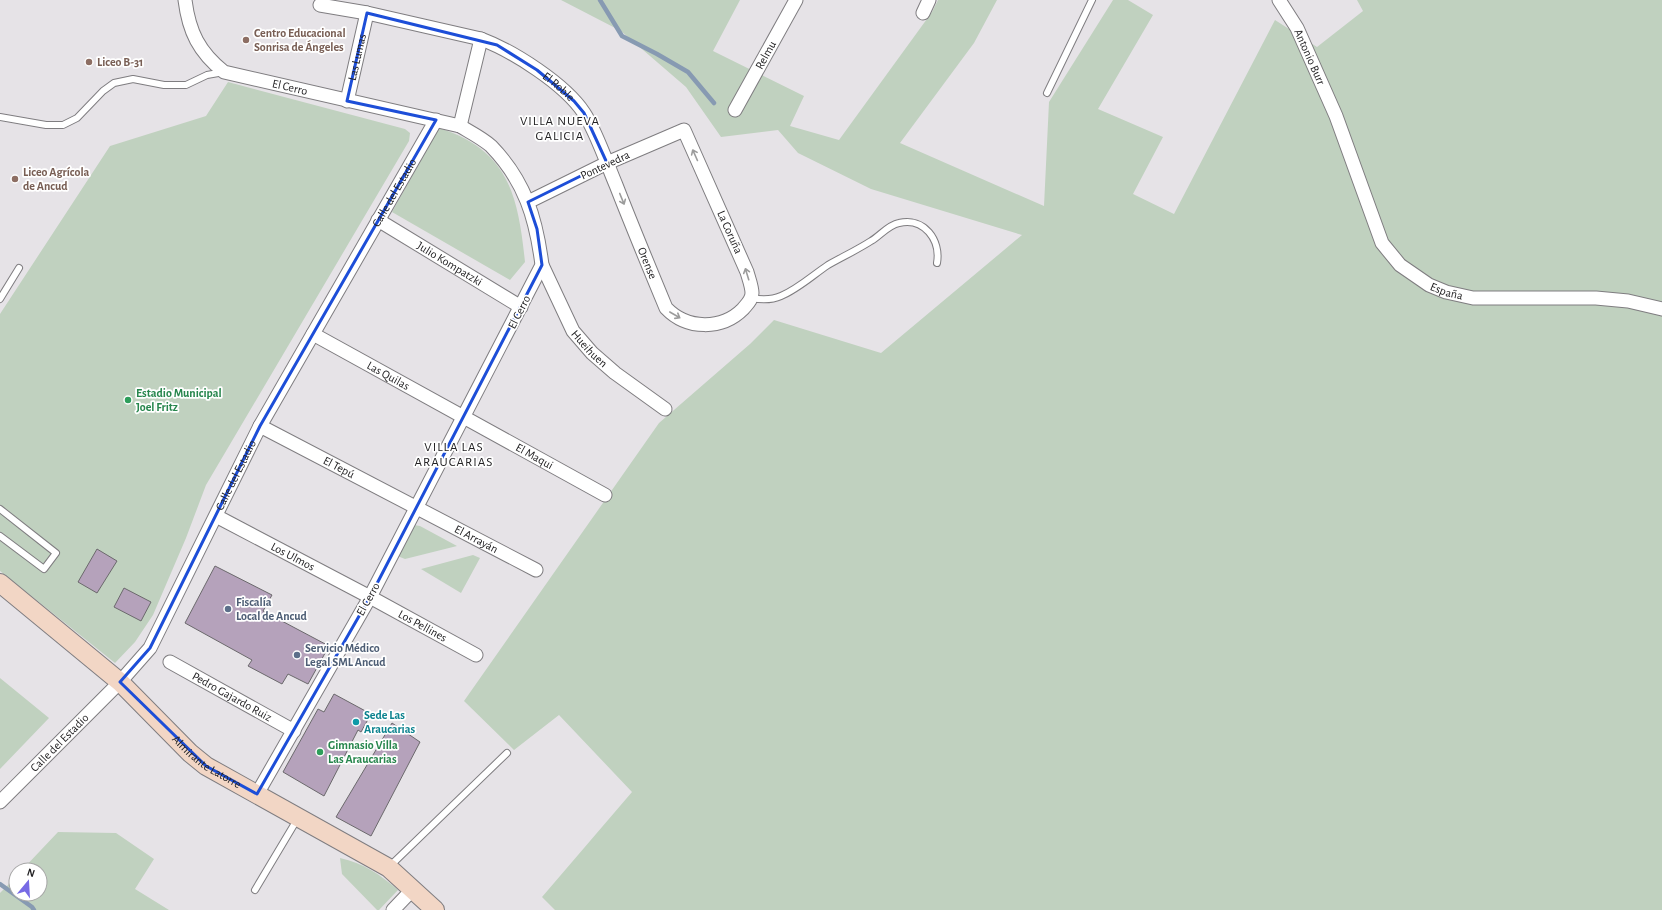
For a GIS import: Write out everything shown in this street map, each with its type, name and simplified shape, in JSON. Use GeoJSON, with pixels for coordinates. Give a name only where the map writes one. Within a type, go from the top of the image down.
{"type":"FeatureCollection","features":[{"type":"Feature","properties":{"kind":"main road","name":"Almirante Latorre"},"geometry":{"type":"LineString","coordinates":[[0,583],[120,682],[190,753],[206,766],[389,868],[435,910]]}},
{"type":"Feature","properties":{"kind":"street","name":"El Cerro"},"geometry":{"type":"LineString","coordinates":[[185,0],[187,18],[198,45],[209,60],[224,72],[460,126],[490,146],[513,174],[528,202],[537,229],[542,264],[522,307],[370,597],[294,732],[257,794]]}},
{"type":"Feature","properties":{"kind":"street","name":"Relmu"},"geometry":{"type":"LineString","coordinates":[[735,110],[796,0]]}},
{"type":"Feature","properties":{"kind":"street"},"geometry":{"type":"LineString","coordinates":[[923,13],[929,0]]}},
{"type":"Feature","properties":{"kind":"street","name":"Antonio Burr"},"geometry":{"type":"LineString","coordinates":[[1279,0],[1297,28],[1336,116]]}},
{"type":"Feature","properties":{"kind":"street","name":"El Roble"},"geometry":{"type":"LineString","coordinates":[[320,6],[367,13],[481,39],[497,45],[537,70],[574,101],[584,113],[607,163]]}},
{"type":"Feature","properties":{"kind":"street","name":"Las Lumas"},"geometry":{"type":"LineString","coordinates":[[347,100],[367,13]]}},
{"type":"Feature","properties":{"kind":"street"},"geometry":{"type":"LineString","coordinates":[[460,126],[481,39]]}},
{"type":"Feature","properties":{"kind":"street","name":"España"},"geometry":{"type":"LineString","coordinates":[[1336,116],[1382,242],[1400,265],[1429,285],[1446,292],[1473,298],[1596,298],[1628,301],[1662,310]]}},
{"type":"Feature","properties":{"kind":"street","name":"Calle del Estadio"},"geometry":{"type":"LineString","coordinates":[[0,802],[120,682],[150,648],[260,426],[436,120]]}},
{"type":"Feature","properties":{"kind":"street","name":"Pontevedra"},"geometry":{"type":"LineString","coordinates":[[528,202],[607,163],[684,130]]}},
{"type":"Feature","properties":{"kind":"street","name":"La Coruña"},"geometry":{"type":"LineString","coordinates":[[684,130],[748,272],[752,293],[751,298]]}},
{"type":"Feature","properties":{"kind":"street","name":"Orense"},"geometry":{"type":"LineString","coordinates":[[607,163],[666,308],[678,318],[707,326],[720,324],[741,311],[751,298]]}},
{"type":"Feature","properties":{"kind":"street","name":"Julio Kompatzki"},"geometry":{"type":"LineString","coordinates":[[378,220],[522,307]]}},
{"type":"Feature","properties":{"kind":"street","name":"Hueihuen"},"geometry":{"type":"LineString","coordinates":[[542,264],[573,331],[592,353],[615,373],[665,409]]}},
{"type":"Feature","properties":{"kind":"street","name":"Las Quilas"},"geometry":{"type":"LineString","coordinates":[[313,334],[464,417]]}},
{"type":"Feature","properties":{"kind":"street","name":"El Maqui"},"geometry":{"type":"LineString","coordinates":[[464,417],[605,495]]}},
{"type":"Feature","properties":{"kind":"street","name":"El Tepú"},"geometry":{"type":"LineString","coordinates":[[260,426],[417,508]]}},
{"type":"Feature","properties":{"kind":"street","name":"El Arrayán"},"geometry":{"type":"LineString","coordinates":[[417,508],[536,570]]}},
{"type":"Feature","properties":{"kind":"street","name":"Los Ulmos"},"geometry":{"type":"LineString","coordinates":[[216,516],[370,597]]}},
{"type":"Feature","properties":{"kind":"street","name":"Los Pellines"},"geometry":{"type":"LineString","coordinates":[[370,597],[476,655]]}},
{"type":"Feature","properties":{"kind":"street","name":"Pedro Gajardo Ruiz"},"geometry":{"type":"LineString","coordinates":[[170,662],[294,732]]}},
{"type":"Feature","properties":{"kind":"street"},"geometry":{"type":"LineString","coordinates":[[393,910],[413,889]]}},
{"type":"Feature","properties":{"kind":"lane"},"geometry":{"type":"LineString","coordinates":[[1047,93],[1092,0]]}},
{"type":"Feature","properties":{"kind":"lane"},"geometry":{"type":"LineString","coordinates":[[0,117],[46,125],[63,125],[77,118],[103,91],[114,83],[133,79],[164,85],[186,85],[207,75],[224,72]]}},
{"type":"Feature","properties":{"kind":"lane"},"geometry":{"type":"LineString","coordinates":[[751,298],[766,299],[782,295],[898,223],[912,222],[926,228],[931,234],[938,248],[937,264]]}},
{"type":"Feature","properties":{"kind":"lane"},"geometry":{"type":"LineString","coordinates":[[0,299],[19,268]]}},
{"type":"Feature","properties":{"kind":"lane"},"geometry":{"type":"LineString","coordinates":[[0,509],[56,553],[44,569],[0,536]]}},
{"type":"Feature","properties":{"kind":"lane"},"geometry":{"type":"LineString","coordinates":[[389,868],[507,753]]}},
{"type":"Feature","properties":{"kind":"lane"},"geometry":{"type":"LineString","coordinates":[[254,890],[298,818]]}},
{"type":"Feature","properties":{"kind":"highlighted area"},"geometry":{"type":"Polygon","coordinates":[[[367,13],[497,45],[537,70],[574,101],[584,113],[607,163],[528,202],[537,229],[542,265],[370,597],[257,794],[206,766],[120,682],[150,648],[260,426],[436,120],[347,101],[367,13]]]}},
{"type":"Feature","properties":{"kind":"green space"},"geometry":{"type":"Polygon","coordinates":[[[561,0],[740,0],[713,51],[804,96],[790,126],[839,140],[932,12],[938,0],[997,0],[974,43],[900,143],[1044,206],[1049,102],[1113,0],[1128,0],[1153,15],[1098,109],[1163,137],[1133,194],[1174,214],[1275,20],[1317,47],[1363,11],[1357,0],[1662,0],[1662,910],[555,910],[542,897],[632,792],[559,715],[514,750],[464,701],[659,423],[750,344],[774,320],[881,353],[1022,235],[871,189],[798,153],[778,130],[721,137],[686,87],[621,31],[561,0]]]}},
{"type":"Feature","properties":{"kind":"green space","name":"Estadio Municipal Joel Fritz"},"geometry":{"type":"Polygon","coordinates":[[[228,82],[405,129],[410,133],[409,141],[206,485],[186,538],[153,615],[135,642],[115,663],[0,571],[0,314],[110,146],[206,116],[228,82]]]}},
{"type":"Feature","properties":{"kind":"green space"},"geometry":{"type":"Polygon","coordinates":[[[439,128],[463,137],[481,149],[495,163],[506,178],[513,196],[518,216],[525,262],[510,280],[392,212],[439,128]]]}},
{"type":"Feature","properties":{"kind":"green space"},"geometry":{"type":"Polygon","coordinates":[[[414,525],[420,526],[457,546],[405,559],[395,555],[414,525]]]}},
{"type":"Feature","properties":{"kind":"green space"},"geometry":{"type":"Polygon","coordinates":[[[473,555],[480,558],[461,593],[421,569],[473,555]]]}},
{"type":"Feature","properties":{"kind":"green space"},"geometry":{"type":"Polygon","coordinates":[[[0,678],[49,718],[0,769],[0,678]]]}},
{"type":"Feature","properties":{"kind":"green space"},"geometry":{"type":"Polygon","coordinates":[[[58,832],[116,833],[154,859],[135,889],[169,910],[0,910],[0,893],[8,885],[8,902],[48,902],[48,862],[30,862],[58,832]]]}},
{"type":"Feature","properties":{"kind":"green space"},"geometry":{"type":"Polygon","coordinates":[[[340,858],[364,866],[385,879],[398,890],[379,910],[377,910],[342,874],[340,858]]]}},
{"type":"Feature","properties":{"kind":"building"},"geometry":{"type":"Polygon","coordinates":[[[97,549],[117,561],[97,593],[78,582],[97,549]]]}},
{"type":"Feature","properties":{"kind":"building"},"geometry":{"type":"Polygon","coordinates":[[[215,566],[272,595],[263,611],[329,646],[308,684],[288,674],[282,684],[248,666],[252,660],[185,623],[215,566]]]}},
{"type":"Feature","properties":{"kind":"building"},"geometry":{"type":"Polygon","coordinates":[[[124,588],[151,602],[141,621],[114,607],[124,588]]]}},
{"type":"Feature","properties":{"kind":"building","name":"Gimnasio Villa Las Araucarias"},"geometry":{"type":"Polygon","coordinates":[[[334,694],[371,714],[361,732],[358,730],[324,796],[283,772],[318,709],[324,712],[334,694]]]}},
{"type":"Feature","properties":{"kind":"building"},"geometry":{"type":"Polygon","coordinates":[[[392,723],[420,742],[371,836],[336,817],[392,723]]]}},
{"type":"Feature","properties":{"kind":"waterway"},"geometry":{"type":"LineString","coordinates":[[600,0],[622,36],[688,72],[714,103]]}},
{"type":"Feature","properties":{"kind":"waterway"},"geometry":{"type":"LineString","coordinates":[[0,884],[34,910]]}},
{"type":"Feature","properties":{"kind":"place","name":"Centro Educacional Sonrisa de Ángeles"},"geometry":{"type":"Point","coordinates":[246,40]}},
{"type":"Feature","properties":{"kind":"place","name":"Liceo B-31"},"geometry":{"type":"Point","coordinates":[89,62]}},
{"type":"Feature","properties":{"kind":"place","name":"Liceo Agrícola de Ancud"},"geometry":{"type":"Point","coordinates":[15,179]}},
{"type":"Feature","properties":{"kind":"place","name":"Estadio Municipal Joel Fritz"},"geometry":{"type":"Point","coordinates":[128,400]}},
{"type":"Feature","properties":{"kind":"place","name":"Fiscalía Local de Ancud"},"geometry":{"type":"Point","coordinates":[228,609]}},
{"type":"Feature","properties":{"kind":"place","name":"Servicio Médico Legal SML Ancud"},"geometry":{"type":"Point","coordinates":[297,655]}},
{"type":"Feature","properties":{"kind":"place","name":"Sede Las Araucarias"},"geometry":{"type":"Point","coordinates":[356,722]}},
{"type":"Feature","properties":{"kind":"place","name":"Gimnasio Villa Las Araucarias"},"geometry":{"type":"Point","coordinates":[320,752]}},
{"type":"Feature","properties":{"kind":"district","name":"VILLA NUEVA GALICIA"},"geometry":{"type":"Point","coordinates":[560,128]}},
{"type":"Feature","properties":{"kind":"district","name":"VILLA LAS ARAUCARIAS"},"geometry":{"type":"Point","coordinates":[454,454]}}]}
